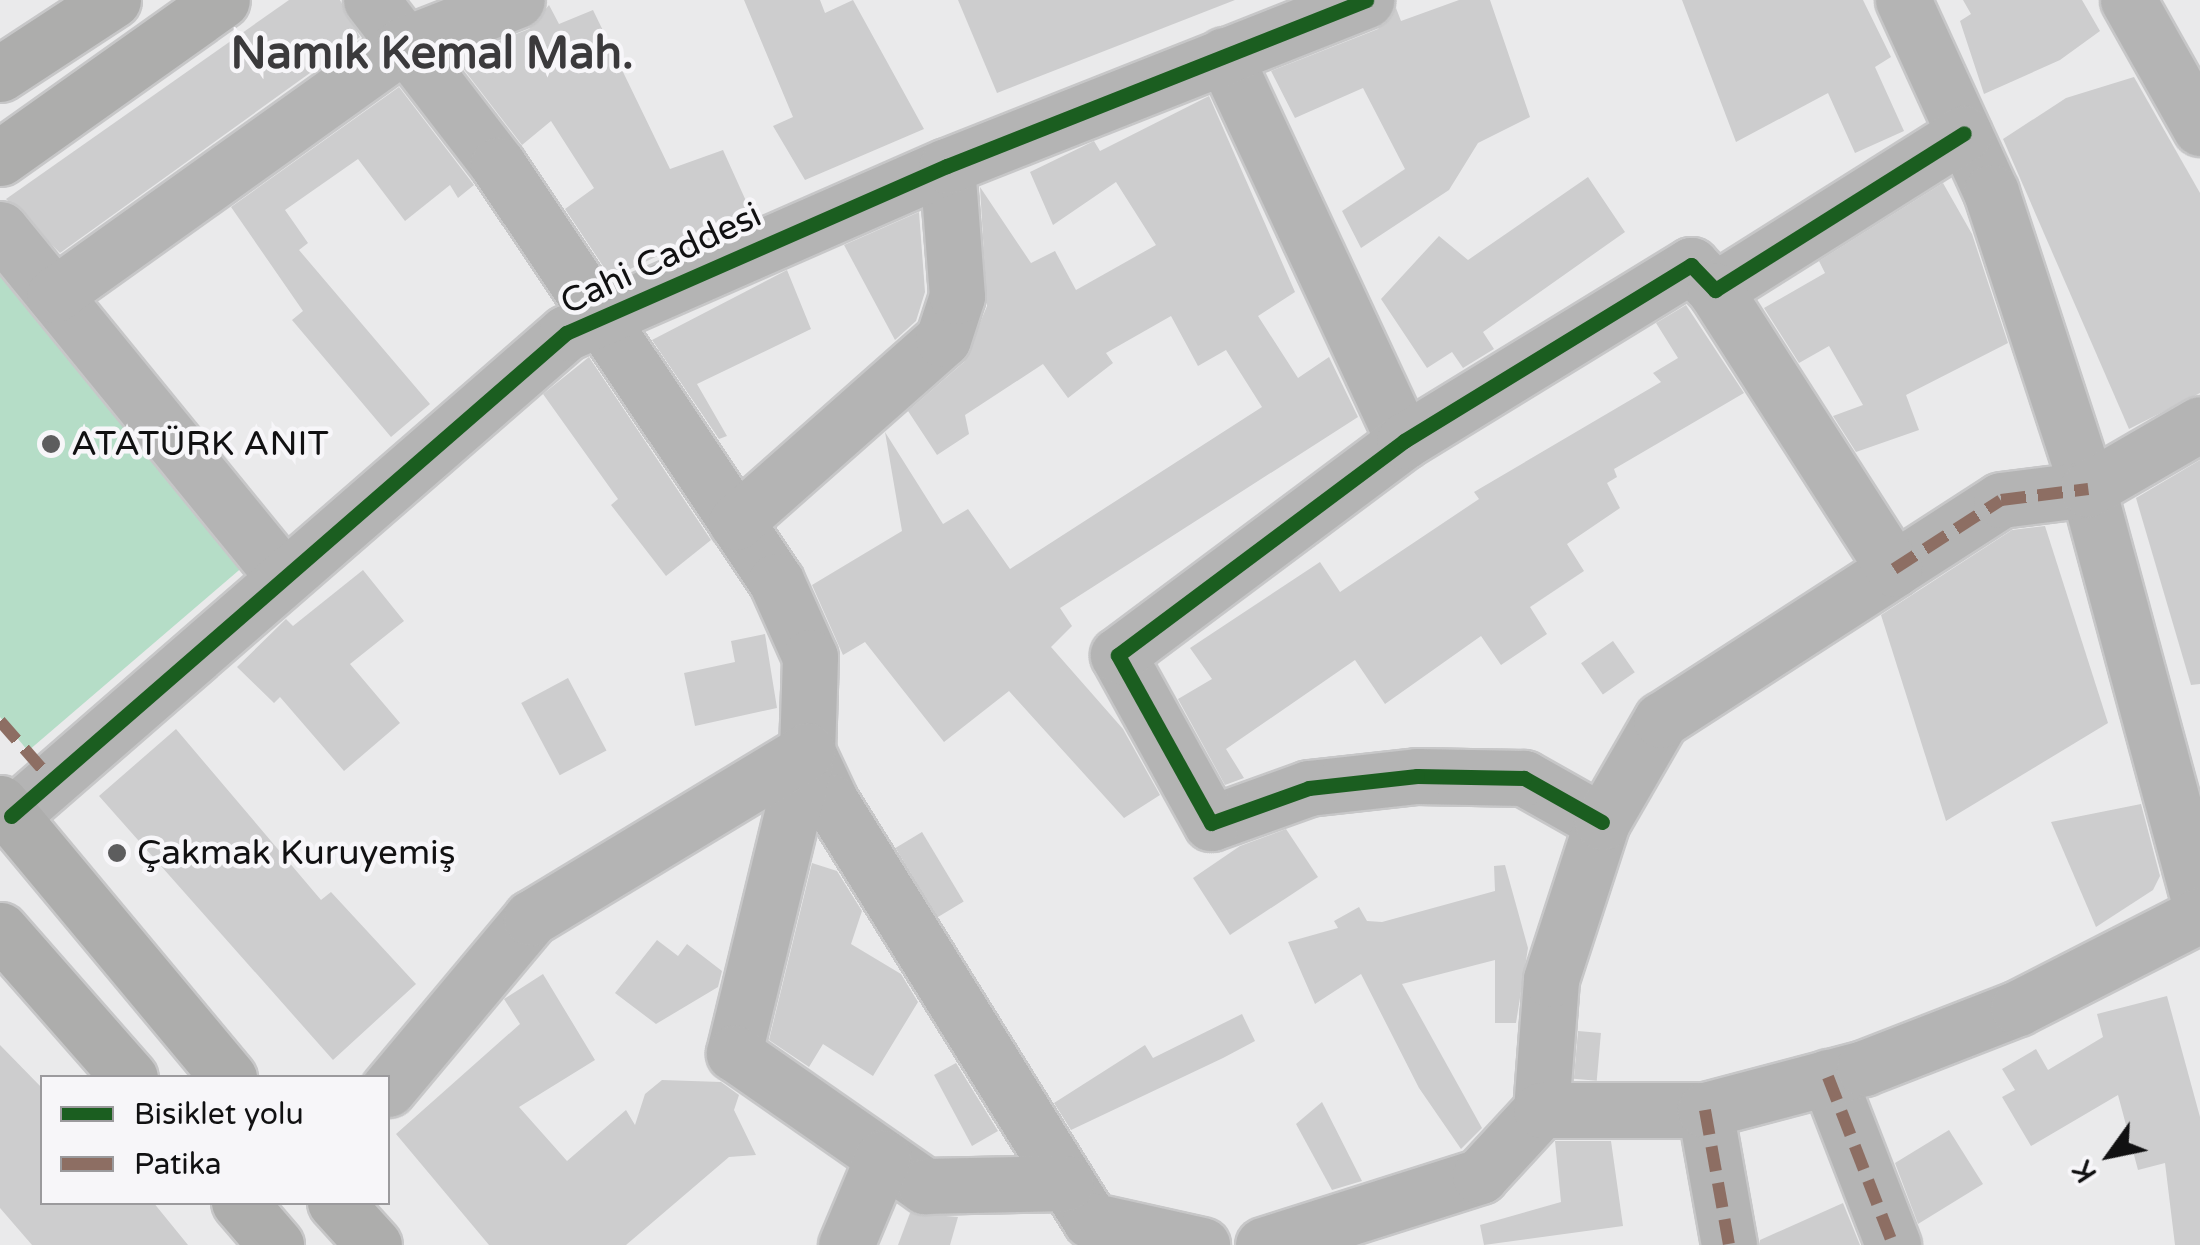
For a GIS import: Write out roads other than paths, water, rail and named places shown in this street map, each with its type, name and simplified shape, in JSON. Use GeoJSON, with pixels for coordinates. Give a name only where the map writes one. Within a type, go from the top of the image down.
{"type":"FeatureCollection","features":[{"type":"Feature","properties":{"kind":"main road"},"geometry":{"type":"LineString","coordinates":[[0,74],[111,0]]}},
{"type":"Feature","properties":{"kind":"main road"},"geometry":{"type":"LineString","coordinates":[[0,158],[222,0]]}},
{"type":"Feature","properties":{"kind":"main road"},"geometry":{"type":"LineString","coordinates":[[4,816],[226,1075]]}},
{"type":"Feature","properties":{"kind":"main road"},"geometry":{"type":"LineString","coordinates":[[0,930],[127,1075]]}},
{"type":"Feature","properties":{"kind":"main road"},"geometry":{"type":"LineString","coordinates":[[242,1205],[276,1245]]}},
{"type":"Feature","properties":{"kind":"main road"},"geometry":{"type":"LineString","coordinates":[[339,1205],[374,1245]]}},
{"type":"Feature","properties":{"kind":"street"},"geometry":{"type":"LineString","coordinates":[[371,0],[498,165],[593,317],[776,581],[810,657],[807,751],[734,1053],[925,1186],[1081,1216],[1202,1245]]}},
{"type":"Feature","properties":{"kind":"street"},"geometry":{"type":"LineString","coordinates":[[54,295],[405,44],[517,0]]}},
{"type":"Feature","properties":{"kind":"street","name":"Cahi Caddesi"},"geometry":{"type":"LineString","coordinates":[[4,816],[535,356],[593,317],[947,166],[1366,0]]}},
{"type":"Feature","properties":{"kind":"street"},"geometry":{"type":"LineString","coordinates":[[1903,0],[1992,192],[2088,489],[2200,903]]}},
{"type":"Feature","properties":{"kind":"street"},"geometry":{"type":"LineString","coordinates":[[2128,0],[2200,128]]}},
{"type":"Feature","properties":{"kind":"street"},"geometry":{"type":"LineString","coordinates":[[1224,55],[1404,441]]}},
{"type":"Feature","properties":{"kind":"street"},"geometry":{"type":"LineString","coordinates":[[1715,290],[1964,133]]}},
{"type":"Feature","properties":{"kind":"street"},"geometry":{"type":"LineString","coordinates":[[736,522],[942,339],[957,296],[947,166]]}},
{"type":"Feature","properties":{"kind":"street"},"geometry":{"type":"LineString","coordinates":[[0,229],[281,574]]}},
{"type":"Feature","properties":{"kind":"street"},"geometry":{"type":"LineString","coordinates":[[1602,822],[1524,778],[1417,776],[1309,788],[1211,823],[1118,655],[1404,441],[1690,265],[1715,290],[1894,569]]}},
{"type":"Feature","properties":{"kind":"street"},"geometry":{"type":"LineString","coordinates":[[1263,1245],[1480,1176],[1541,1110],[1551,979],[1602,822],[1660,720],[2001,500],[2088,489],[2200,424]]}},
{"type":"Feature","properties":{"kind":"street"},"geometry":{"type":"LineString","coordinates":[[390,1087],[532,918],[807,751]]}},
{"type":"Feature","properties":{"kind":"street"},"geometry":{"type":"LineString","coordinates":[[807,751],[1081,1216]]}},
{"type":"Feature","properties":{"kind":"street"},"geometry":{"type":"LineString","coordinates":[[1541,1110],[1705,1110],[1828,1078],[2018,1008],[2200,916]]}},
{"type":"Feature","properties":{"kind":"street"},"geometry":{"type":"LineString","coordinates":[[1828,1078],[1892,1245]]}},
{"type":"Feature","properties":{"kind":"street"},"geometry":{"type":"LineString","coordinates":[[1705,1110],[1728,1245]]}},
{"type":"Feature","properties":{"kind":"street"},"geometry":{"type":"LineString","coordinates":[[846,1245],[883,1157]]}},
{"type":"Feature","properties":{"kind":"place","name":"ATATÜRK ANIT"},"geometry":{"type":"Point","coordinates":[51,444]}},
{"type":"Feature","properties":{"kind":"place","name":"Çakmak Kuruyemiş"},"geometry":{"type":"Point","coordinates":[117,853]}},
{"type":"Feature","properties":{"kind":"district","name":"Namık Kemal Mah."},"geometry":{"type":"Point","coordinates":[432,55]}}]}
